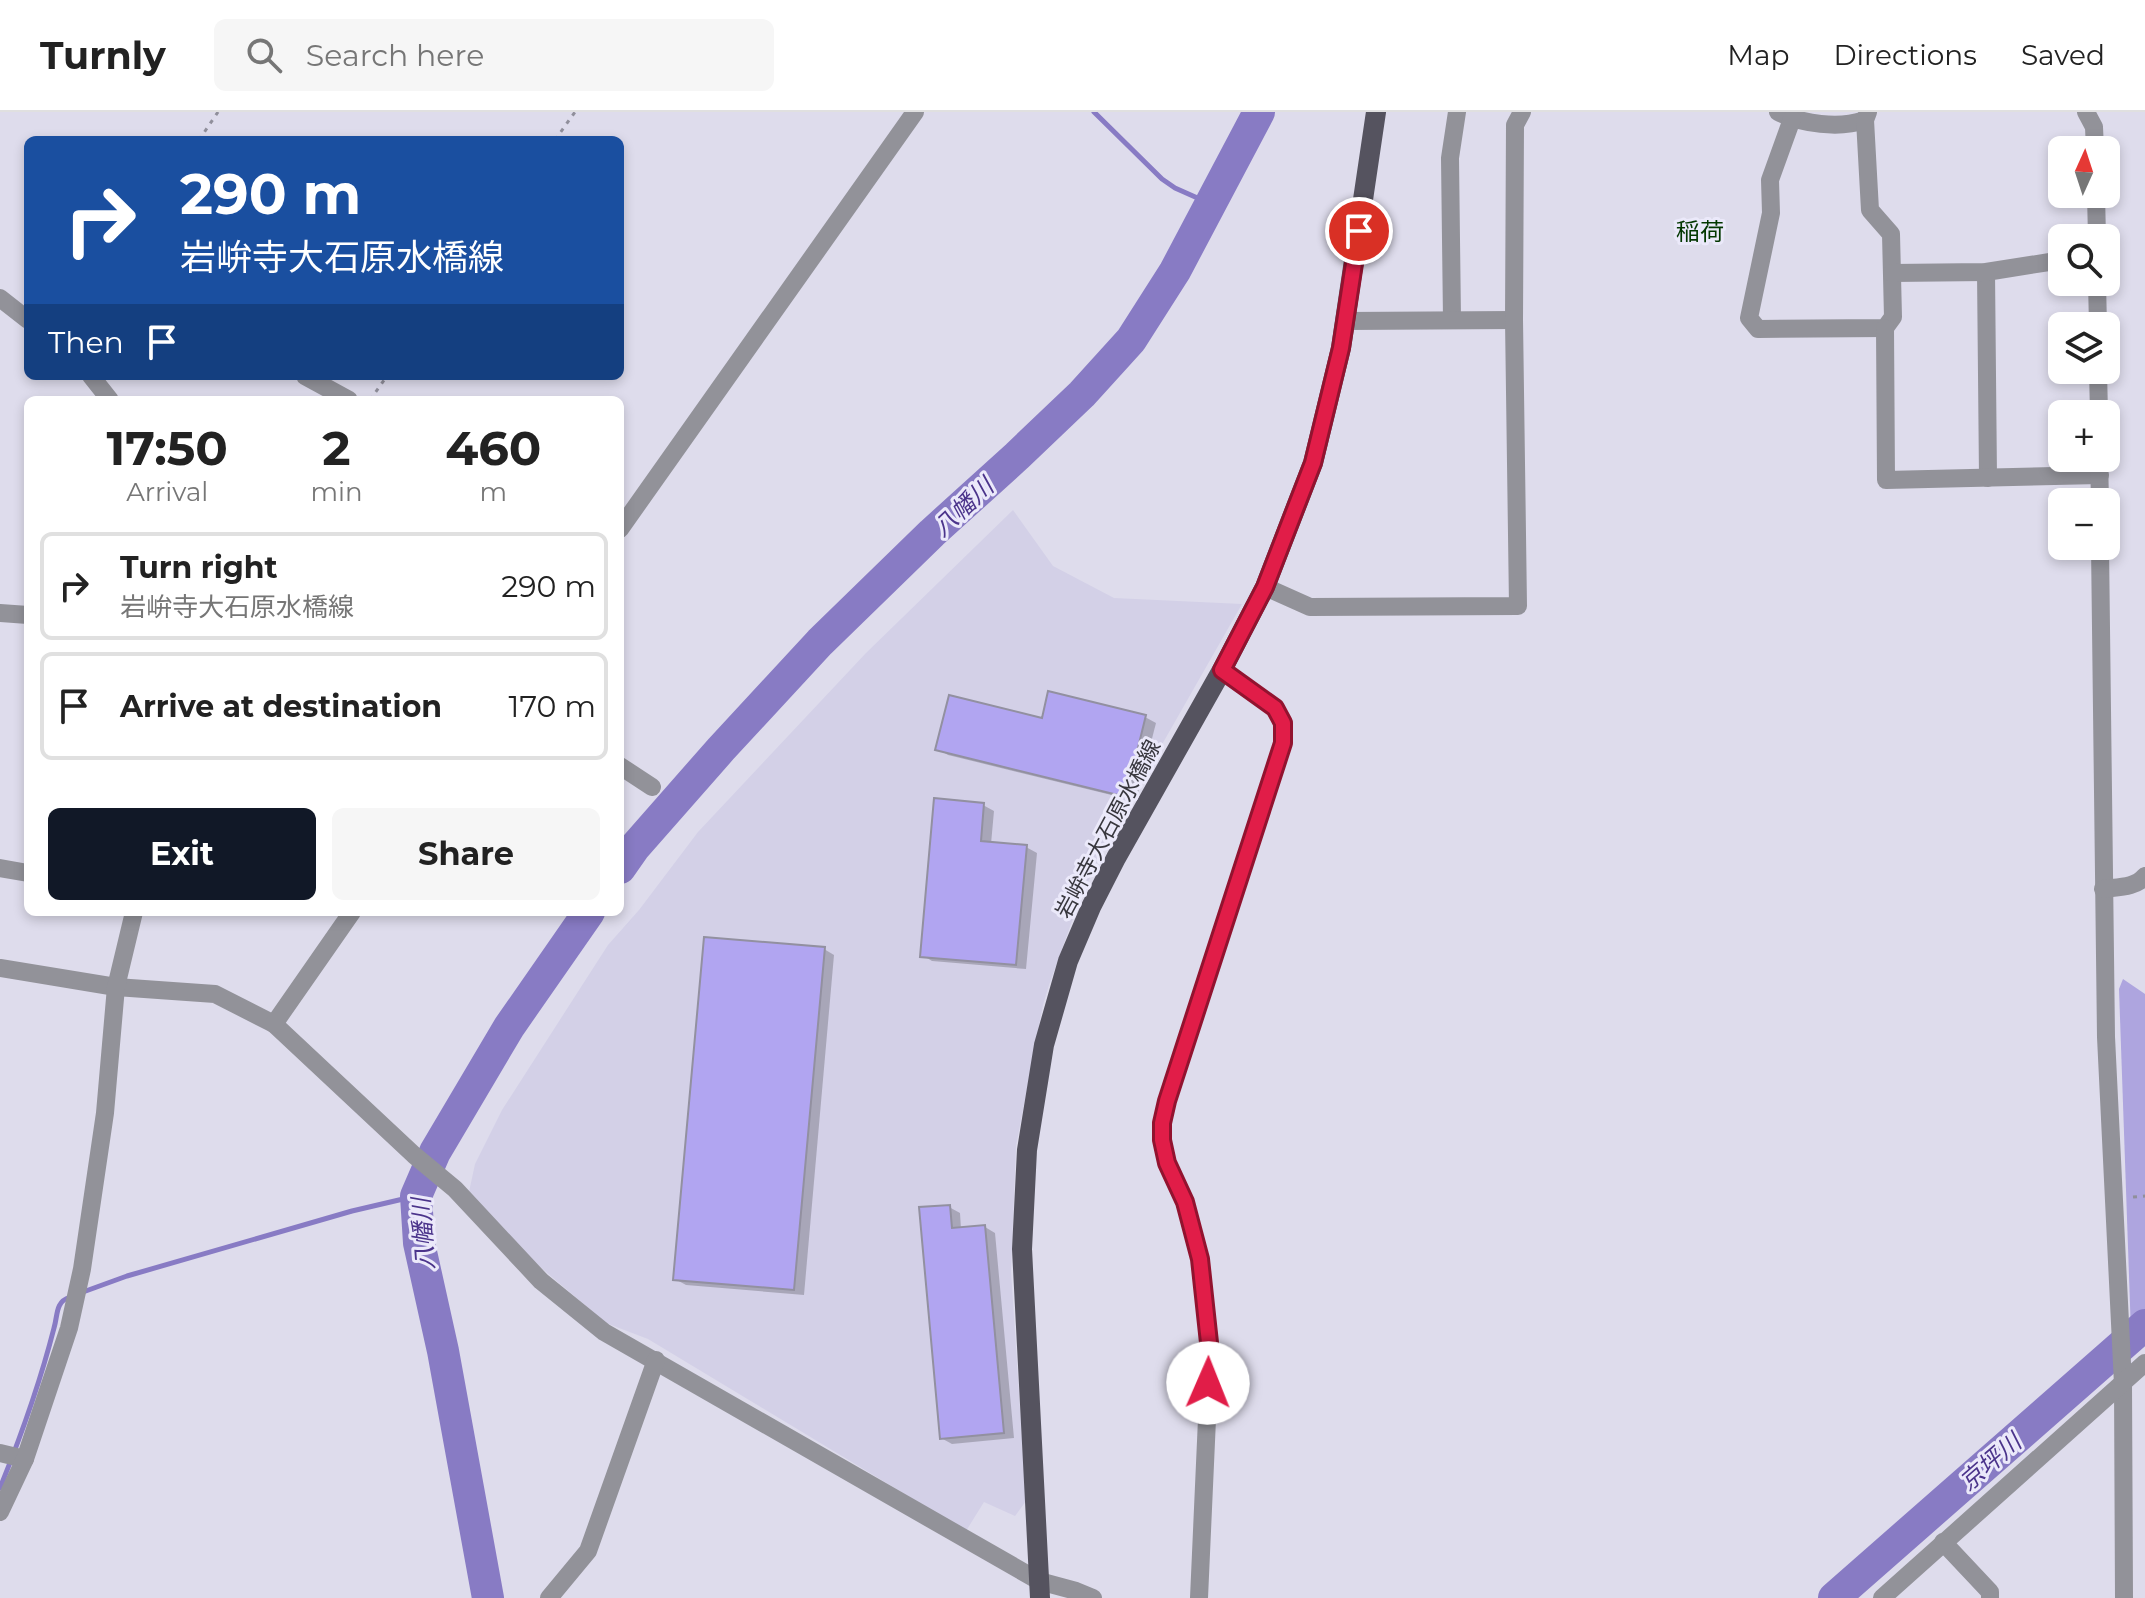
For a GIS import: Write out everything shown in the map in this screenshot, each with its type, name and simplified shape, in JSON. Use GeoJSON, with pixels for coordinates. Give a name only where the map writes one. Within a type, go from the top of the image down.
{"type":"FeatureCollection","features":[{"type":"Feature","properties":{"kind":"main road","name":"岩峅寺大石原水橋線"},"geometry":{"type":"LineString","coordinates":[[1039,1589],[1022,1249],[1027,1150],[1044,1045],[1068,961],[1091,907],[1265,587],[1313,463],[1346,321],[1376,112]]}},
{"type":"Feature","properties":{"kind":"street"},"geometry":{"type":"LineString","coordinates":[[624,523],[915,112]]}},
{"type":"Feature","properties":{"kind":"street"},"geometry":{"type":"LineString","coordinates":[[1452,320],[1450,158],[1457,112]]}},
{"type":"Feature","properties":{"kind":"street"},"geometry":{"type":"LineString","coordinates":[[1265,587],[1310,607],[1518,606],[1515,125],[1522,112]]}},
{"type":"Feature","properties":{"kind":"street"},"geometry":{"type":"LineString","coordinates":[[2086,112],[2094,127],[2094,136]]}},
{"type":"Feature","properties":{"kind":"street"},"geometry":{"type":"LineString","coordinates":[[1885,328],[1758,329],[1749,318],[1771,213],[1770,180],[1785,116],[1816,123],[1855,123],[1867,116],[1870,210],[1891,234],[1893,317],[1885,328],[1886,480],[1988,478],[2049,472]]}},
{"type":"Feature","properties":{"kind":"street"},"geometry":{"type":"LineString","coordinates":[[1892,273],[1986,272],[2048,262]]}},
{"type":"Feature","properties":{"kind":"street"},"geometry":{"type":"LineString","coordinates":[[1986,272],[1988,478]]}},
{"type":"Feature","properties":{"kind":"street"},"geometry":{"type":"LineString","coordinates":[[0,298],[24,317]]}},
{"type":"Feature","properties":{"kind":"street"},"geometry":{"type":"LineString","coordinates":[[1346,321],[1514,320]]}},
{"type":"Feature","properties":{"kind":"street"},"geometry":{"type":"LineString","coordinates":[[94,380],[107,396]]}},
{"type":"Feature","properties":{"kind":"street"},"geometry":{"type":"LineString","coordinates":[[312,380],[342,396]]}},
{"type":"Feature","properties":{"kind":"street"},"geometry":{"type":"LineString","coordinates":[[2100,560],[2106,1037],[2123,1384],[2124,1598]]}},
{"type":"Feature","properties":{"kind":"street"},"geometry":{"type":"LineString","coordinates":[[0,613],[24,615]]}},
{"type":"Feature","properties":{"kind":"street"},"geometry":{"type":"LineString","coordinates":[[1199,1598],[1210,1352],[1200,1259],[1185,1202],[1167,1163],[1162,1123],[1283,743],[1283,723],[1275,708],[1222,670]]}},
{"type":"Feature","properties":{"kind":"street"},"geometry":{"type":"LineString","coordinates":[[624,769],[652,787]]}},
{"type":"Feature","properties":{"kind":"street"},"geometry":{"type":"LineString","coordinates":[[0,868],[24,872]]}},
{"type":"Feature","properties":{"kind":"street"},"geometry":{"type":"LineString","coordinates":[[2103,889],[2128,886],[2145,876]]}},
{"type":"Feature","properties":{"kind":"street"},"geometry":{"type":"LineString","coordinates":[[0,1512],[25,1459],[69,1328],[82,1269],[105,1113],[116,987],[133,916]]}},
{"type":"Feature","properties":{"kind":"street"},"geometry":{"type":"LineString","coordinates":[[274,1024],[349,916]]}},
{"type":"Feature","properties":{"kind":"street"},"geometry":{"type":"LineString","coordinates":[[0,968],[116,987],[215,994],[274,1024],[414,1155],[455,1189],[541,1281],[604,1332],[1039,1589],[1076,1591],[1093,1598]]}},
{"type":"Feature","properties":{"kind":"street"},"geometry":{"type":"LineString","coordinates":[[549,1598],[588,1551],[656,1360]]}},
{"type":"Feature","properties":{"kind":"street"},"geometry":{"type":"LineString","coordinates":[[1882,1598],[2145,1363]]}},
{"type":"Feature","properties":{"kind":"street"},"geometry":{"type":"LineString","coordinates":[[0,1453],[25,1459]]}},
{"type":"Feature","properties":{"kind":"street"},"geometry":{"type":"LineString","coordinates":[[1943,1542],[1990,1592],[1990,1598]]}},
{"type":"Feature","properties":{"kind":"path"},"geometry":{"type":"LineString","coordinates":[[202,136],[218,112]]}},
{"type":"Feature","properties":{"kind":"path"},"geometry":{"type":"LineString","coordinates":[[558,136],[575,112]]}},
{"type":"Feature","properties":{"kind":"shaded area"},"geometry":{"type":"Polygon","coordinates":[[[1013,510],[1053,566],[1114,598],[1242,604],[1107,841],[1080,899],[1043,1005],[1016,1146],[1011,1271],[1026,1501],[1015,1516],[984,1502],[966,1531],[648,1339],[606,1323],[539,1266],[469,1192],[475,1164],[502,1110],[608,945],[639,910],[698,832],[866,653],[1013,510]]]}},
{"type":"Feature","properties":{"kind":"shaded area"},"geometry":{"type":"Polygon","coordinates":[[[2123,979],[2145,994],[2145,1318],[2131,1333],[2119,989],[2123,979]]]}},
{"type":"Feature","properties":{"kind":"building"},"geometry":{"type":"Polygon","coordinates":[[[1048,691],[1146,715],[1126,797],[935,750],[949,695],[1042,718],[1048,691]]]}},
{"type":"Feature","properties":{"kind":"building"},"geometry":{"type":"Polygon","coordinates":[[[934,798],[984,803],[981,841],[1027,845],[1016,965],[920,957],[934,798]]]}},
{"type":"Feature","properties":{"kind":"building"},"geometry":{"type":"Polygon","coordinates":[[[704,937],[825,947],[794,1290],[673,1280],[704,937]]]}},
{"type":"Feature","properties":{"kind":"building"},"geometry":{"type":"Polygon","coordinates":[[[950,1205],[952,1228],[985,1225],[1004,1433],[940,1439],[919,1207],[950,1205]]]}},
{"type":"Feature","properties":{"kind":"waterway"},"geometry":{"type":"LineString","coordinates":[[1094,112],[1162,179],[1211,204]]}},
{"type":"Feature","properties":{"kind":"waterway","name":"八幡川"},"geometry":{"type":"LineString","coordinates":[[624,862],[721,749],[820,642],[1082,394],[1131,340],[1175,271],[1259,112]]}},
{"type":"Feature","properties":{"kind":"waterway","name":"八幡川"},"geometry":{"type":"LineString","coordinates":[[488,1598],[443,1351],[419,1243],[416,1196],[435,1152],[509,1027],[586,916]]}},
{"type":"Feature","properties":{"kind":"waterway"},"geometry":{"type":"LineString","coordinates":[[83,1292],[127,1276],[352,1211],[416,1196]]}},
{"type":"Feature","properties":{"kind":"waterway"},"geometry":{"type":"LineString","coordinates":[[0,1488],[23,1429],[58,1310],[62,1302],[70,1297]]}},
{"type":"Feature","properties":{"kind":"waterway","name":"京坪川"},"geometry":{"type":"LineString","coordinates":[[1834,1598],[2145,1325]]}},
{"type":"Feature","properties":{"kind":"district","name":"稲荷"},"geometry":{"type":"Point","coordinates":[1700,231]}},
{"type":"Feature","properties":{"kind":"route"},"geometry":{"type":"LineString","coordinates":[[1208,1383],[1210,1352],[1200,1259],[1185,1202],[1167,1163],[1162,1123],[1283,743],[1283,723],[1275,708],[1222,670],[1265,587],[1313,463],[1341,348],[1359,231]]}}]}
